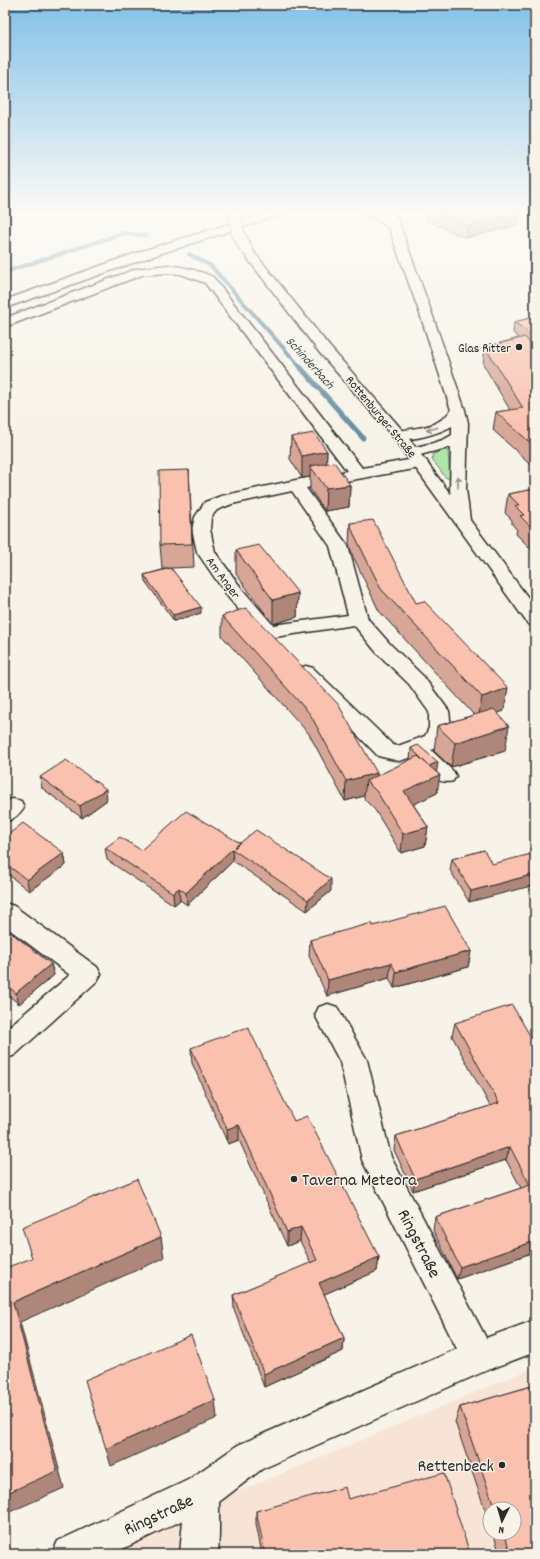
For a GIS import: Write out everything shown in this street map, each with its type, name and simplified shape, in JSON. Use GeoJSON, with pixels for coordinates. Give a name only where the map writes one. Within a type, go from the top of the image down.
{"type":"FeatureCollection","features":[{"type":"Feature","properties":{"kind":"main road"},"geometry":{"type":"LineString","coordinates":[[5,295],[34,285]]}},
{"type":"Feature","properties":{"kind":"main road"},"geometry":{"type":"LineString","coordinates":[[5,304],[59,285]]}},
{"type":"Feature","properties":{"kind":"main road"},"geometry":{"type":"LineString","coordinates":[[5,323],[106,285]]}},
{"type":"Feature","properties":{"kind":"main road"},"geometry":{"type":"LineString","coordinates":[[213,285],[358,474]]}},
{"type":"Feature","properties":{"kind":"main road","name":"Rottenburger Straße"},"geometry":{"type":"LineString","coordinates":[[274,285],[324,349],[399,435],[535,620]]}},
{"type":"Feature","properties":{"kind":"main road"},"geometry":{"type":"LineString","coordinates":[[415,285],[458,410],[460,423],[458,488],[462,520]]}},
{"type":"Feature","properties":{"kind":"main road"},"geometry":{"type":"LineString","coordinates":[[399,435],[430,430],[445,425],[454,418],[458,410]]}},
{"type":"Feature","properties":{"kind":"main road","name":"Am Anger"},"geometry":{"type":"LineString","coordinates":[[296,485],[340,546],[359,619],[379,644],[416,680],[439,711],[440,728],[433,741],[399,754],[386,751],[288,653],[235,594],[206,552],[201,529],[203,517],[211,506],[227,500],[296,485],[358,474],[416,457],[443,446],[459,437]]}},
{"type":"Feature","properties":{"kind":"main road"},"geometry":{"type":"LineString","coordinates":[[268,632],[359,619]]}},
{"type":"Feature","properties":{"kind":"main road"},"geometry":{"type":"LineString","coordinates":[[416,748],[445,776]]}},
{"type":"Feature","properties":{"kind":"main road"},"geometry":{"type":"LineString","coordinates":[[5,913],[88,974],[5,1047]]}},
{"type":"Feature","properties":{"kind":"main road","name":"Ringstraße"},"geometry":{"type":"LineString","coordinates":[[328,1015],[353,1060],[377,1160],[478,1357]]}},
{"type":"Feature","properties":{"kind":"main road","name":"Ringstraße"},"geometry":{"type":"LineString","coordinates":[[72,1554],[201,1494],[250,1457],[478,1357],[535,1336]]}},
{"type":"Feature","properties":{"kind":"main road","name":"Ringstraße"},"geometry":{"type":"LineString","coordinates":[[199,1554],[201,1535],[201,1494]]}},
{"type":"Feature","properties":{"kind":"shaded area"},"geometry":{"type":"Polygon","coordinates":[[[535,1367],[535,1554],[89,1554],[127,1535],[267,1480],[535,1367]]]}},
{"type":"Feature","properties":{"kind":"green space"},"geometry":{"type":"Polygon","coordinates":[[[445,450],[448,451],[450,479],[445,477],[432,459],[433,454],[445,450]]]}},
{"type":"Feature","properties":{"kind":"building"},"geometry":{"type":"Polygon","coordinates":[[[535,317],[535,337],[514,322],[535,317]]]}},
{"type":"Feature","properties":{"kind":"building"},"geometry":{"type":"Polygon","coordinates":[[[525,337],[535,351],[535,447],[496,412],[523,408],[485,347],[525,337]]]}},
{"type":"Feature","properties":{"kind":"building"},"geometry":{"type":"Polygon","coordinates":[[[314,433],[327,451],[302,456],[291,437],[314,433]]]}},
{"type":"Feature","properties":{"kind":"building"},"geometry":{"type":"Polygon","coordinates":[[[334,462],[350,485],[326,488],[310,466],[334,462]]]}},
{"type":"Feature","properties":{"kind":"building"},"geometry":{"type":"Polygon","coordinates":[[[189,470],[192,544],[160,545],[159,471],[189,470]]]}},
{"type":"Feature","properties":{"kind":"building"},"geometry":{"type":"Polygon","coordinates":[[[535,489],[535,531],[520,516],[524,515],[515,506],[519,505],[508,494],[535,489]]]}},
{"type":"Feature","properties":{"kind":"building"},"geometry":{"type":"Polygon","coordinates":[[[373,520],[416,603],[424,601],[508,688],[482,697],[381,589],[350,523],[373,520]]]}},
{"type":"Feature","properties":{"kind":"building"},"geometry":{"type":"Polygon","coordinates":[[[259,545],[298,593],[273,600],[236,550],[259,545]]]}},
{"type":"Feature","properties":{"kind":"building"},"geometry":{"type":"Polygon","coordinates":[[[171,568],[201,607],[173,615],[144,575],[171,568]]]}},
{"type":"Feature","properties":{"kind":"building"},"geometry":{"type":"Polygon","coordinates":[[[246,608],[338,704],[377,773],[346,781],[310,714],[222,616],[246,608]]]}},
{"type":"Feature","properties":{"kind":"building"},"geometry":{"type":"Polygon","coordinates":[[[494,709],[509,726],[455,743],[437,726],[494,709]]]}},
{"type":"Feature","properties":{"kind":"building"},"geometry":{"type":"Polygon","coordinates":[[[418,745],[438,762],[429,766],[440,775],[404,791],[428,827],[403,834],[377,792],[366,781],[418,756],[428,765],[411,748],[418,745]]]}},
{"type":"Feature","properties":{"kind":"building"},"geometry":{"type":"Polygon","coordinates":[[[66,760],[106,789],[80,806],[40,777],[66,760]]]}},
{"type":"Feature","properties":{"kind":"building"},"geometry":{"type":"Polygon","coordinates":[[[186,811],[240,843],[234,848],[256,830],[331,879],[308,900],[232,849],[186,893],[179,888],[173,893],[105,848],[120,837],[141,850],[186,811]]]}},
{"type":"Feature","properties":{"kind":"building"},"geometry":{"type":"Polygon","coordinates":[[[23,823],[64,853],[27,880],[5,863],[5,837],[23,823]]]}},
{"type":"Feature","properties":{"kind":"building"},"geometry":{"type":"Polygon","coordinates":[[[484,850],[492,864],[535,853],[535,874],[471,891],[452,859],[484,850]]]}},
{"type":"Feature","properties":{"kind":"building"},"geometry":{"type":"Polygon","coordinates":[[[445,906],[471,951],[396,972],[391,963],[328,980],[310,940],[372,923],[373,926],[445,906]]]}},
{"type":"Feature","properties":{"kind":"building"},"geometry":{"type":"Polygon","coordinates":[[[13,934],[51,964],[16,993],[5,984],[5,940],[13,934]]]}},
{"type":"Feature","properties":{"kind":"building"},"geometry":{"type":"Polygon","coordinates":[[[512,1005],[535,1044],[535,1225],[531,1226],[535,1234],[535,1241],[460,1267],[435,1217],[530,1185],[510,1147],[415,1179],[396,1136],[499,1103],[455,1023],[512,1005]]]}},
{"type":"Feature","properties":{"kind":"building"},"geometry":{"type":"Polygon","coordinates":[[[248,1027],[294,1121],[307,1116],[379,1257],[319,1283],[344,1338],[264,1374],[233,1295],[317,1260],[301,1227],[287,1232],[239,1125],[227,1129],[191,1048],[248,1027]]]}},
{"type":"Feature","properties":{"kind":"building"},"geometry":{"type":"Polygon","coordinates":[[[137,1179],[161,1237],[13,1302],[57,1471],[5,1494],[5,1268],[32,1258],[22,1227],[137,1179]]]}},
{"type":"Feature","properties":{"kind":"building"},"geometry":{"type":"Polygon","coordinates":[[[191,1335],[215,1400],[106,1449],[85,1380],[191,1335]]]}},
{"type":"Feature","properties":{"kind":"building","name":"Rettenbeck"},"geometry":{"type":"Polygon","coordinates":[[[535,1385],[535,1554],[511,1554],[507,1541],[522,1541],[522,1501],[492,1501],[460,1407],[535,1385]]]}},
{"type":"Feature","properties":{"kind":"building"},"geometry":{"type":"Polygon","coordinates":[[[444,1473],[470,1554],[265,1554],[256,1511],[345,1487],[348,1499],[444,1473]]]}},
{"type":"Feature","properties":{"kind":"waterway","name":"Schinderbach"},"geometry":{"type":"LineString","coordinates":[[228,285],[302,369]]}},
{"type":"Feature","properties":{"kind":"waterway","name":"Schinderbach"},"geometry":{"type":"LineString","coordinates":[[301,368],[363,438]]}},
{"type":"Feature","properties":{"kind":"place","name":"Glas Ritter"},"geometry":{"type":"Point","coordinates":[519,347]}},
{"type":"Feature","properties":{"kind":"place","name":"Taverna Meteora"},"geometry":{"type":"Point","coordinates":[294,1179]}},
{"type":"Feature","properties":{"kind":"place","name":"Rettenbeck"},"geometry":{"type":"Point","coordinates":[502,1465]}}]}
